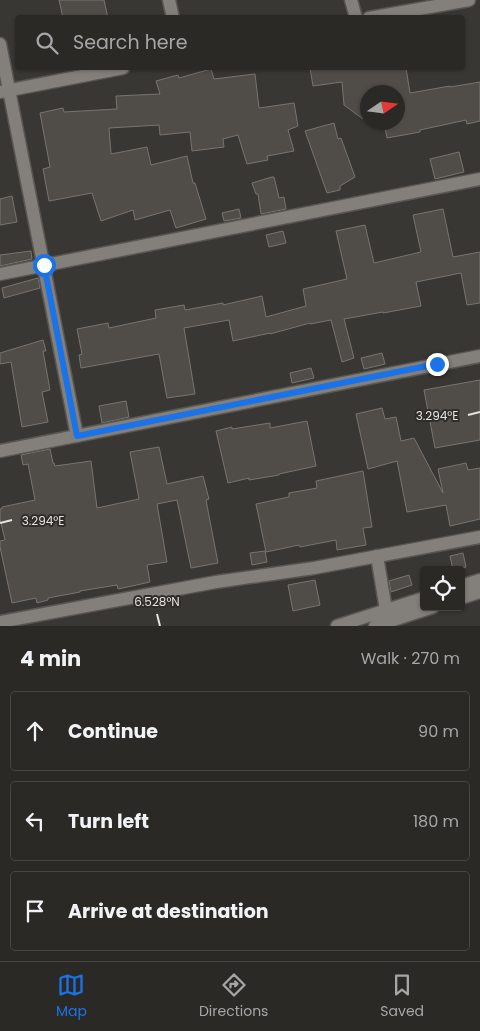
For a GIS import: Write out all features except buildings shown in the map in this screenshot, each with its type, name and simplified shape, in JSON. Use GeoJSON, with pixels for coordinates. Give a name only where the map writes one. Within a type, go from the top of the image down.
{"type":"FeatureCollection","features":[{"type":"Feature","properties":{"kind":"street"},"geometry":{"type":"LineString","coordinates":[[169,0],[172,15]]}},
{"type":"Feature","properties":{"kind":"street"},"geometry":{"type":"LineString","coordinates":[[351,0],[355,15]]}},
{"type":"Feature","properties":{"kind":"street"},"geometry":{"type":"LineString","coordinates":[[386,15],[469,0]]}},
{"type":"Feature","properties":{"kind":"street"},"geometry":{"type":"LineString","coordinates":[[0,44],[5,91],[44,265],[77,436]]}},
{"type":"Feature","properties":{"kind":"street"},"geometry":{"type":"LineString","coordinates":[[5,91],[113,70]]}},
{"type":"Feature","properties":{"kind":"street"},"geometry":{"type":"LineString","coordinates":[[0,274],[480,179]]}},
{"type":"Feature","properties":{"kind":"street"},"geometry":{"type":"LineString","coordinates":[[0,452],[480,356]]}},
{"type":"Feature","properties":{"kind":"street"},"geometry":{"type":"LineString","coordinates":[[0,622],[216,582],[314,568],[480,537]]}},
{"type":"Feature","properties":{"kind":"street"},"geometry":{"type":"LineString","coordinates":[[377,556],[386,610]]}},
{"type":"Feature","properties":{"kind":"street"},"geometry":{"type":"LineString","coordinates":[[465,585],[480,580]]}},
{"type":"Feature","properties":{"kind":"street"},"geometry":{"type":"LineString","coordinates":[[465,597],[480,592]]}},
{"type":"Feature","properties":{"kind":"street"},"geometry":{"type":"LineString","coordinates":[[338,626],[420,599]]}},
{"type":"Feature","properties":{"kind":"street"},"geometry":{"type":"LineString","coordinates":[[375,626],[421,611]]}},
{"type":"Feature","properties":{"kind":"route"},"geometry":{"type":"LineString","coordinates":[[44,265],[77,436],[437,364]]}}]}
